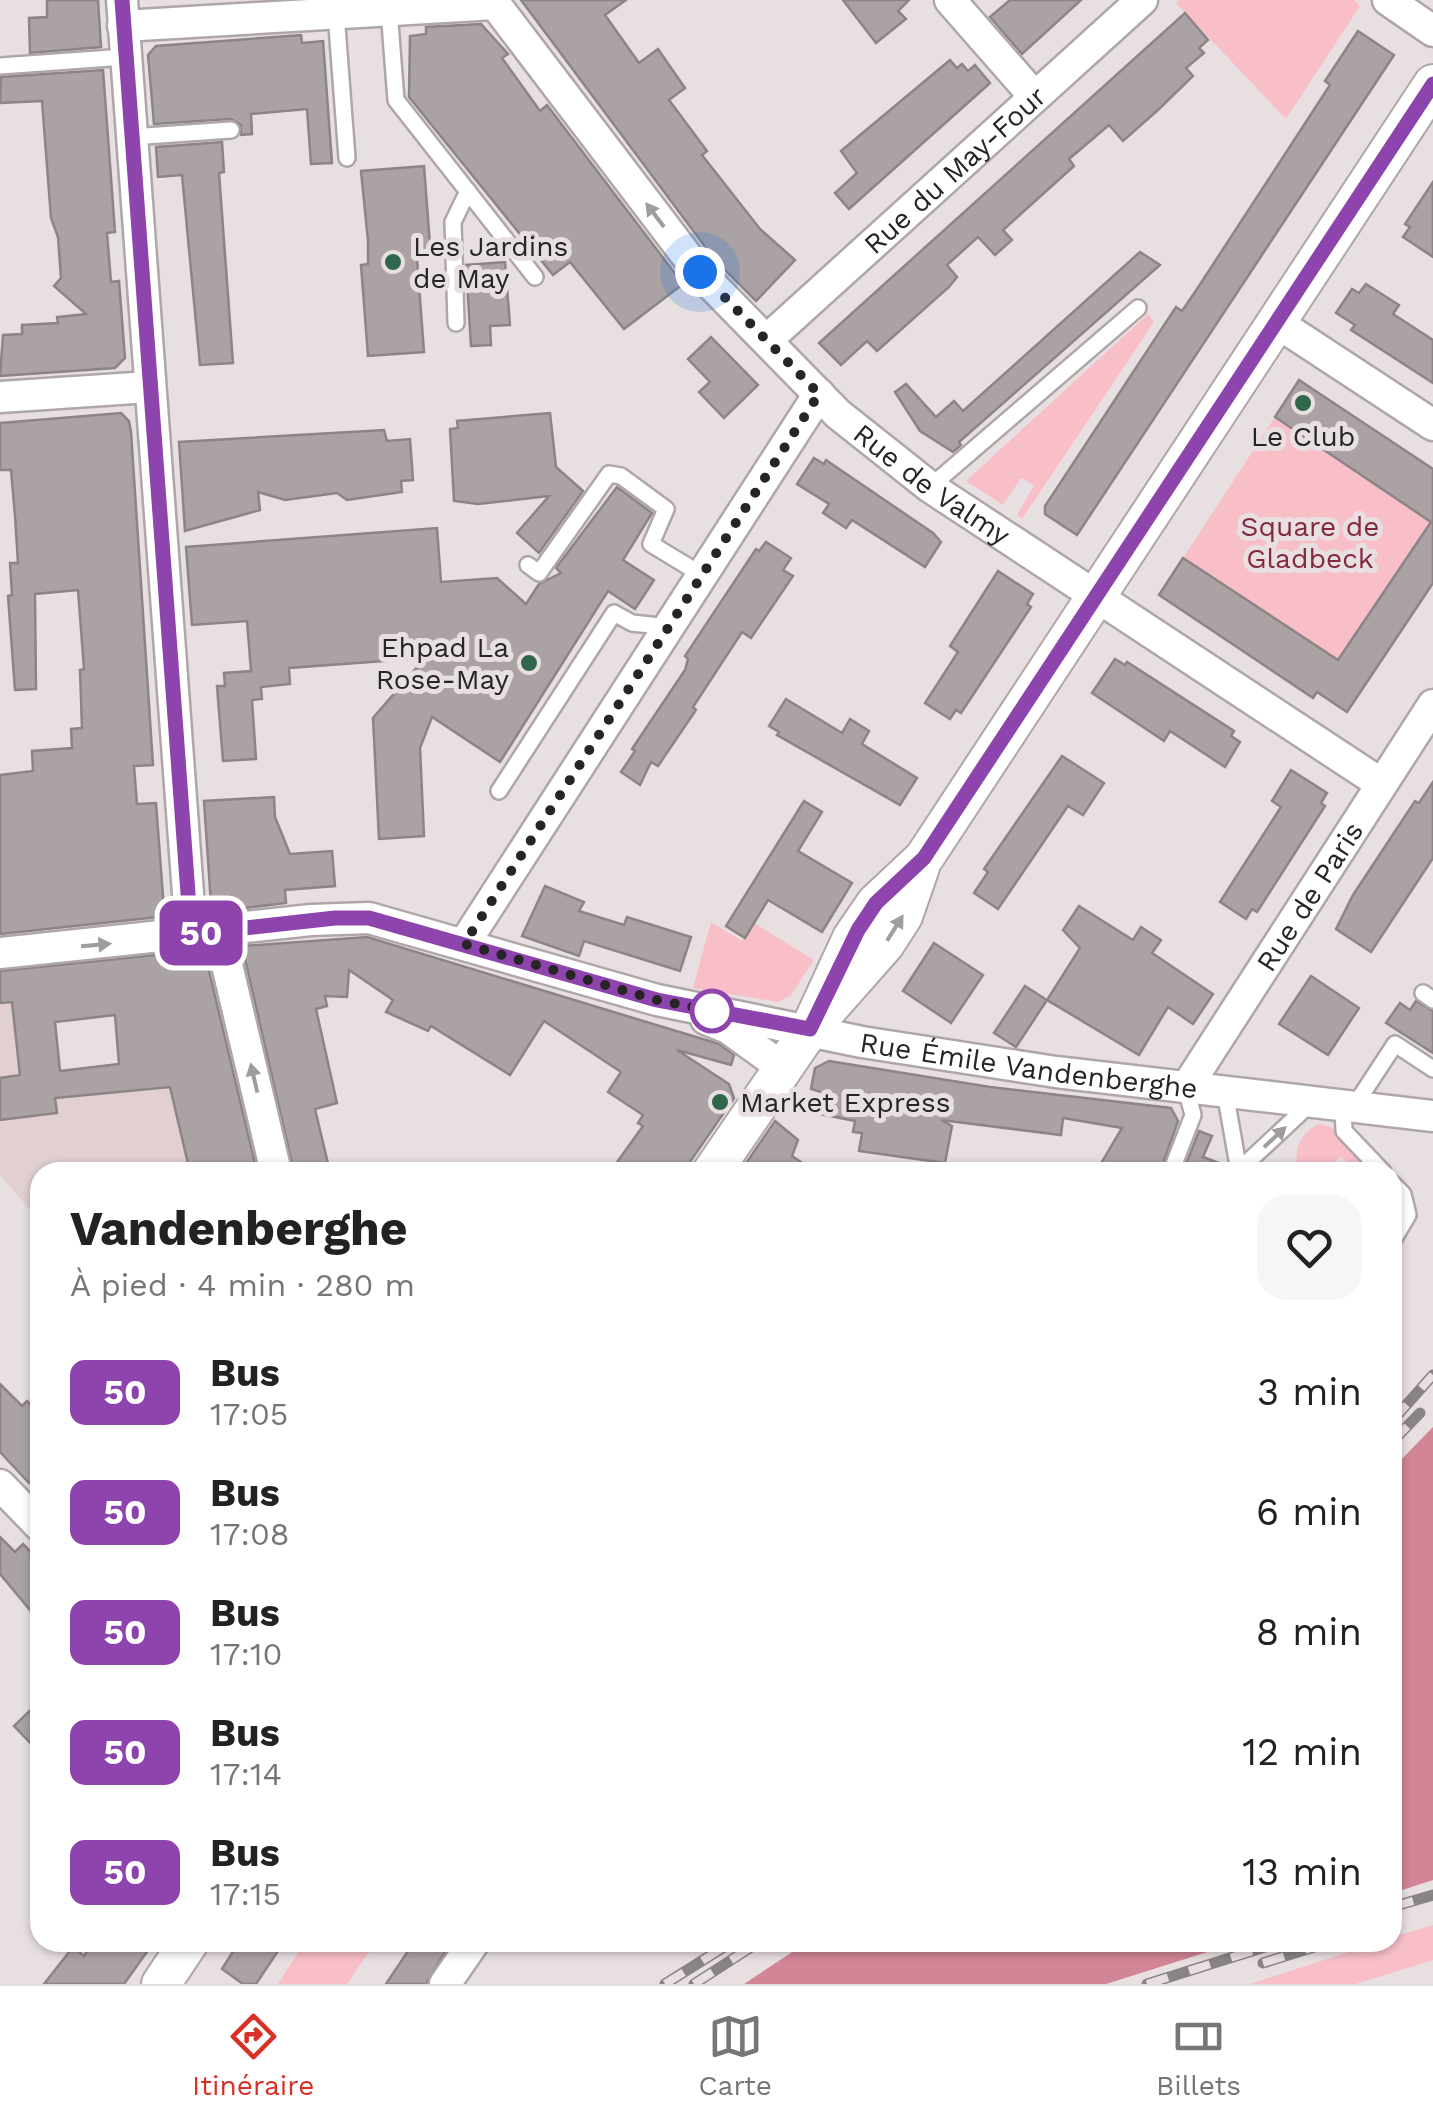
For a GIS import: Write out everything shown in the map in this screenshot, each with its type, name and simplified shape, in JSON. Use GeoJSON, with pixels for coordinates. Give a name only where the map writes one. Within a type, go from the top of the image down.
{"type":"FeatureCollection","features":[{"type":"Feature","properties":{"kind":"street"},"geometry":{"type":"LineString","coordinates":[[950,0],[1034,96]]}},
{"type":"Feature","properties":{"kind":"street","name":"Rue du May-Four"},"geometry":{"type":"LineString","coordinates":[[768,339],[1142,0]]}},
{"type":"Feature","properties":{"kind":"street"},"geometry":{"type":"LineString","coordinates":[[1388,0],[1433,31]]}},
{"type":"Feature","properties":{"kind":"street"},"geometry":{"type":"LineString","coordinates":[[273,1162],[205,933],[171,657],[124,28],[493,2]]}},
{"type":"Feature","properties":{"kind":"street","name":"Rue de Valmy"},"geometry":{"type":"LineString","coordinates":[[493,2],[700,272],[881,452],[1380,783]]}},
{"type":"Feature","properties":{"kind":"street"},"geometry":{"type":"LineString","coordinates":[[719,1162],[810,1029],[892,934],[924,858],[1433,84]]}},
{"type":"Feature","properties":{"kind":"street"},"geometry":{"type":"LineString","coordinates":[[1276,322],[1433,425]]}},
{"type":"Feature","properties":{"kind":"street"},"geometry":{"type":"LineString","coordinates":[[0,397],[149,387]]}},
{"type":"Feature","properties":{"kind":"street"},"geometry":{"type":"LineString","coordinates":[[464,944],[819,394]]}},
{"type":"Feature","properties":{"kind":"street","name":"Rue de Paris"},"geometry":{"type":"LineString","coordinates":[[1186,1088],[1433,705]]}},
{"type":"Feature","properties":{"kind":"street","name":"Rue Émile Vandenberghe"},"geometry":{"type":"LineString","coordinates":[[0,954],[352,917],[464,944],[657,1000],[728,1028],[783,1068]]}},
{"type":"Feature","properties":{"kind":"street","name":"Rue Émile Vandenberghe"},"geometry":{"type":"LineString","coordinates":[[657,1000],[862,1042],[1186,1088],[1433,1116]]}},
{"type":"Feature","properties":{"kind":"street"},"geometry":{"type":"LineString","coordinates":[[0,1485],[30,1516]]}},
{"type":"Feature","properties":{"kind":"street"},"geometry":{"type":"LineString","coordinates":[[161,1984],[182,1952]]}},
{"type":"Feature","properties":{"kind":"street"},"geometry":{"type":"LineString","coordinates":[[445,1984],[467,1952]]}},
{"type":"Feature","properties":{"kind":"lane"},"geometry":{"type":"LineString","coordinates":[[389,10],[396,100],[535,277]]}},
{"type":"Feature","properties":{"kind":"lane"},"geometry":{"type":"LineString","coordinates":[[336,14],[347,158]]}},
{"type":"Feature","properties":{"kind":"lane"},"geometry":{"type":"LineString","coordinates":[[0,66],[124,28]]}},
{"type":"Feature","properties":{"kind":"lane"},"geometry":{"type":"LineString","coordinates":[[130,137],[231,130]]}},
{"type":"Feature","properties":{"kind":"lane"},"geometry":{"type":"LineString","coordinates":[[456,323],[453,222],[468,192]]}},
{"type":"Feature","properties":{"kind":"lane"},"geometry":{"type":"LineString","coordinates":[[930,487],[1138,308]]}},
{"type":"Feature","properties":{"kind":"lane"},"geometry":{"type":"LineString","coordinates":[[528,566],[540,573],[609,474],[660,500],[666,508],[664,522],[650,544],[702,576]]}},
{"type":"Feature","properties":{"kind":"lane"},"geometry":{"type":"LineString","coordinates":[[499,791],[614,613],[632,624],[669,627]]}},
{"type":"Feature","properties":{"kind":"lane"},"geometry":{"type":"LineString","coordinates":[[1374,1162],[1344,1130],[1348,1108],[1395,1044],[1433,1069]]}},
{"type":"Feature","properties":{"kind":"lane"},"geometry":{"type":"LineString","coordinates":[[1174,1162],[1193,1115],[1186,1088]]}},
{"type":"Feature","properties":{"kind":"lane","name":"Rue Émile Vandenberghe"},"geometry":{"type":"LineString","coordinates":[[1225,1092],[1236,1162]]}},
{"type":"Feature","properties":{"kind":"lane","name":"Rue Émile Vandenberghe"},"geometry":{"type":"LineString","coordinates":[[1249,1162],[1311,1103]]}},
{"type":"Feature","properties":{"kind":"lane"},"geometry":{"type":"LineString","coordinates":[[1402,1193],[1408,1215],[1402,1225]]}},
{"type":"Feature","properties":{"kind":"shaded area"},"geometry":{"type":"Polygon","coordinates":[[[49,965],[60,1071],[163,1060],[188,1162],[30,1162],[30,1210],[0,1175],[0,970],[49,965]]]}},
{"type":"Feature","properties":{"kind":"shaded area"},"geometry":{"type":"Polygon","coordinates":[[[1433,1427],[1433,1880],[1402,1890],[1402,1459],[1433,1427]]]}},
{"type":"Feature","properties":{"kind":"shaded area"},"geometry":{"type":"Polygon","coordinates":[[[792,1952],[1207,1952],[1106,1984],[744,1984],[792,1952]]]}},
{"type":"Feature","properties":{"kind":"green space"},"geometry":{"type":"Polygon","coordinates":[[[1354,0],[1360,6],[1286,119],[1176,3],[1354,0]]]}},
{"type":"Feature","properties":{"kind":"green space"},"geometry":{"type":"Polygon","coordinates":[[[1148,314],[1154,322],[1022,519],[1017,515],[1034,485],[1021,478],[1003,505],[966,481],[1148,314]]]}},
{"type":"Feature","properties":{"kind":"green space","name":"Square de Gladbeck"},"geometry":{"type":"Polygon","coordinates":[[[1275,417],[1431,522],[1338,660],[1183,558],[1275,417]]]}},
{"type":"Feature","properties":{"kind":"green space"},"geometry":{"type":"Polygon","coordinates":[[[711,922],[742,941],[754,923],[814,960],[791,995],[778,1002],[693,988],[711,922]]]}},
{"type":"Feature","properties":{"kind":"green space"},"geometry":{"type":"Polygon","coordinates":[[[1319,1124],[1331,1127],[1363,1162],[1347,1162],[1341,1156],[1335,1162],[1297,1162],[1299,1145],[1319,1124]]]}},
{"type":"Feature","properties":{"kind":"green space"},"geometry":{"type":"Polygon","coordinates":[[[1433,1925],[1433,1960],[1356,1984],[1250,1984],[1348,1952],[1402,1952],[1402,1934],[1433,1925]]]}},
{"type":"Feature","properties":{"kind":"green space"},"geometry":{"type":"Polygon","coordinates":[[[298,1952],[369,1952],[347,1984],[278,1984],[298,1952]]]}},
{"type":"Feature","properties":{"kind":"building"},"geometry":{"type":"Polygon","coordinates":[[[47,0],[98,0],[101,47],[30,53],[29,18],[47,17],[47,0]]]}},
{"type":"Feature","properties":{"kind":"building"},"geometry":{"type":"Polygon","coordinates":[[[521,0],[626,0],[605,15],[639,63],[658,49],[685,88],[669,100],[707,151],[702,155],[760,229],[795,260],[756,301],[715,260],[521,0]]]}},
{"type":"Feature","properties":{"kind":"building"},"geometry":{"type":"Polygon","coordinates":[[[843,0],[909,0],[898,11],[906,19],[876,43],[843,0]]]}},
{"type":"Feature","properties":{"kind":"building"},"geometry":{"type":"Polygon","coordinates":[[[1010,0],[1081,0],[1022,54],[990,17],[1010,0]]]}},
{"type":"Feature","properties":{"kind":"building"},"geometry":{"type":"Polygon","coordinates":[[[1185,13],[1208,40],[1199,48],[1204,53],[1186,68],[1193,76],[1159,109],[1123,141],[1109,125],[1069,159],[1074,166],[1003,230],[1012,240],[995,255],[978,237],[947,265],[957,277],[949,287],[877,351],[867,341],[841,365],[819,343],[1185,13]]]}},
{"type":"Feature","properties":{"kind":"building"},"geometry":{"type":"Polygon","coordinates":[[[481,24],[508,54],[502,58],[540,111],[547,105],[683,284],[624,329],[570,262],[553,275],[409,97],[410,36],[426,34],[426,27],[481,24]]]}},
{"type":"Feature","properties":{"kind":"building"},"geometry":{"type":"Polygon","coordinates":[[[1358,31],[1394,55],[1077,535],[1045,514],[1045,506],[1176,307],[1182,311],[1197,289],[1330,85],[1325,81],[1358,31]]]}},
{"type":"Feature","properties":{"kind":"building"},"geometry":{"type":"Polygon","coordinates":[[[301,35],[302,43],[323,41],[332,163],[311,164],[307,109],[251,114],[252,134],[241,135],[241,125],[231,119],[154,124],[148,55],[156,46],[301,35]]]}},
{"type":"Feature","properties":{"kind":"building"},"geometry":{"type":"Polygon","coordinates":[[[950,60],[957,68],[962,64],[968,71],[975,65],[990,83],[849,209],[835,193],[857,173],[841,151],[950,60]]]}},
{"type":"Feature","properties":{"kind":"building"},"geometry":{"type":"Polygon","coordinates":[[[103,70],[115,232],[107,233],[111,282],[119,281],[125,358],[115,368],[0,376],[3,335],[22,334],[22,325],[58,323],[57,317],[86,314],[54,286],[61,278],[58,237],[51,218],[42,101],[0,103],[1,77],[103,70]]]}},
{"type":"Feature","properties":{"kind":"building"},"geometry":{"type":"Polygon","coordinates":[[[222,142],[224,172],[219,173],[233,363],[200,365],[182,175],[158,177],[156,147],[222,142]]]}},
{"type":"Feature","properties":{"kind":"building","name":"Les Jardins de May"},"geometry":{"type":"Polygon","coordinates":[[[424,166],[431,258],[417,259],[424,352],[368,356],[361,265],[368,264],[368,241],[361,171],[424,166]]]}},
{"type":"Feature","properties":{"kind":"building"},"geometry":{"type":"Polygon","coordinates":[[[1433,182],[1433,257],[1403,237],[1410,227],[1405,224],[1433,182]]]}},
{"type":"Feature","properties":{"kind":"building"},"geometry":{"type":"Polygon","coordinates":[[[1140,252],[1160,265],[959,442],[961,445],[953,452],[920,431],[895,392],[906,384],[936,417],[954,401],[963,411],[1140,252]]]}},
{"type":"Feature","properties":{"kind":"building"},"geometry":{"type":"Polygon","coordinates":[[[505,262],[510,325],[490,326],[491,345],[471,346],[466,265],[505,262]]]}},
{"type":"Feature","properties":{"kind":"building"},"geometry":{"type":"Polygon","coordinates":[[[1366,284],[1399,305],[1393,314],[1433,340],[1433,383],[1351,330],[1355,325],[1336,313],[1352,289],[1359,293],[1366,284]]]}},
{"type":"Feature","properties":{"kind":"building"},"geometry":{"type":"Polygon","coordinates":[[[711,337],[758,385],[724,418],[699,392],[710,382],[688,359],[711,337]]]}},
{"type":"Feature","properties":{"kind":"building"},"geometry":{"type":"Polygon","coordinates":[[[1299,380],[1433,469],[1433,583],[1347,712],[1317,692],[1313,698],[1159,595],[1183,558],[1338,660],[1431,522],[1275,417],[1299,380]]]}},
{"type":"Feature","properties":{"kind":"building"},"geometry":{"type":"Polygon","coordinates":[[[121,413],[129,421],[131,432],[153,765],[134,766],[137,804],[156,803],[164,910],[158,917],[0,934],[0,775],[33,771],[32,751],[72,748],[71,729],[82,728],[80,670],[84,669],[78,590],[35,594],[36,689],[15,690],[8,596],[12,595],[10,563],[18,563],[11,470],[0,470],[0,423],[121,413]]]}},
{"type":"Feature","properties":{"kind":"building"},"geometry":{"type":"Polygon","coordinates":[[[550,413],[556,467],[583,491],[539,553],[517,533],[549,496],[478,504],[454,501],[450,429],[458,428],[457,421],[550,413]]]}},
{"type":"Feature","properties":{"kind":"building"},"geometry":{"type":"Polygon","coordinates":[[[384,430],[387,441],[410,439],[413,480],[401,481],[402,492],[347,500],[337,493],[285,500],[258,492],[260,510],[185,531],[179,442],[384,430]]]}},
{"type":"Feature","properties":{"kind":"building"},"geometry":{"type":"Polygon","coordinates":[[[814,458],[824,464],[826,460],[933,533],[941,542],[925,567],[852,520],[846,528],[823,513],[829,504],[797,484],[814,458]]]}},
{"type":"Feature","properties":{"kind":"building"},"geometry":{"type":"Polygon","coordinates":[[[617,487],[652,513],[623,560],[654,580],[635,609],[608,591],[500,762],[432,717],[420,748],[424,836],[379,839],[373,718],[425,658],[289,668],[290,684],[261,687],[262,699],[252,700],[256,759],[223,761],[217,686],[225,686],[224,673],[251,671],[247,621],[192,625],[186,547],[437,528],[441,582],[497,578],[526,604],[539,584],[561,573],[556,568],[617,487]]]}},
{"type":"Feature","properties":{"kind":"building"},"geometry":{"type":"Polygon","coordinates":[[[766,542],[791,558],[783,570],[793,576],[751,638],[742,632],[693,707],[696,710],[658,766],[651,762],[640,785],[621,772],[635,751],[632,749],[685,670],[685,656],[756,549],[759,551],[766,542]]]}},
{"type":"Feature","properties":{"kind":"building"},"geometry":{"type":"Polygon","coordinates":[[[998,571],[1033,594],[1027,604],[1031,607],[961,713],[956,710],[950,719],[925,703],[958,652],[950,646],[998,571]]]}},
{"type":"Feature","properties":{"kind":"building"},"geometry":{"type":"Polygon","coordinates":[[[1115,659],[1125,665],[1127,662],[1234,731],[1231,736],[1240,742],[1225,767],[1170,731],[1164,741],[1092,693],[1115,659]]]}},
{"type":"Feature","properties":{"kind":"building"},"geometry":{"type":"Polygon","coordinates":[[[786,699],[842,733],[850,719],[869,731],[862,744],[917,778],[900,805],[777,735],[779,732],[769,726],[786,699]]]}},
{"type":"Feature","properties":{"kind":"building"},"geometry":{"type":"Polygon","coordinates":[[[1062,756],[1104,783],[1083,815],[1068,806],[998,909],[974,893],[988,872],[984,869],[1062,756]]]}},
{"type":"Feature","properties":{"kind":"building"},"geometry":{"type":"Polygon","coordinates":[[[1291,770],[1327,793],[1321,803],[1325,806],[1257,912],[1252,909],[1246,919],[1220,902],[1281,807],[1272,801],[1291,770]]]}},
{"type":"Feature","properties":{"kind":"building"},"geometry":{"type":"Polygon","coordinates":[[[1433,782],[1433,858],[1371,952],[1336,929],[1353,895],[1415,801],[1419,803],[1433,782]]]}},
{"type":"Feature","properties":{"kind":"building"},"geometry":{"type":"Polygon","coordinates":[[[274,797],[275,817],[290,854],[332,851],[335,886],[285,890],[286,903],[220,911],[211,904],[204,801],[274,797]]]}},
{"type":"Feature","properties":{"kind":"building"},"geometry":{"type":"Polygon","coordinates":[[[804,801],[822,812],[798,851],[852,883],[822,932],[768,900],[745,938],[726,926],[804,801]]]}},
{"type":"Feature","properties":{"kind":"building"},"geometry":{"type":"Polygon","coordinates":[[[545,886],[584,902],[579,911],[624,925],[627,917],[691,937],[680,971],[584,941],[579,956],[522,936],[545,886]]]}},
{"type":"Feature","properties":{"kind":"building"},"geometry":{"type":"Polygon","coordinates":[[[1079,906],[1133,940],[1141,927],[1161,940],[1152,953],[1213,994],[1193,1024],[1168,1007],[1139,1055],[1047,1000],[1080,948],[1063,930],[1079,906]]]}},
{"type":"Feature","properties":{"kind":"building"},"geometry":{"type":"Polygon","coordinates":[[[367,937],[719,1044],[734,1055],[731,1065],[677,1050],[729,1084],[734,1098],[690,1162],[617,1162],[643,1126],[638,1123],[643,1115],[608,1092],[621,1072],[544,1021],[510,1075],[431,1026],[428,1031],[386,1012],[393,1000],[349,970],[347,997],[325,996],[327,1006],[316,1009],[337,1103],[315,1109],[328,1162],[292,1162],[242,946],[367,937]]]}},
{"type":"Feature","properties":{"kind":"building"},"geometry":{"type":"Polygon","coordinates":[[[934,943],[983,975],[951,1023],[903,991],[934,943]]]}},
{"type":"Feature","properties":{"kind":"building"},"geometry":{"type":"Polygon","coordinates":[[[204,950],[255,1162],[188,1162],[170,1087],[55,1098],[57,1113],[0,1120],[0,1078],[20,1075],[12,1002],[0,1003],[0,971],[204,950]],[[115,1015],[55,1022],[60,1071],[119,1064],[115,1015]]]}},
{"type":"Feature","properties":{"kind":"building"},"geometry":{"type":"Polygon","coordinates":[[[1311,976],[1359,1008],[1328,1055],[1279,1024],[1311,976]]]}},
{"type":"Feature","properties":{"kind":"building"},"geometry":{"type":"Polygon","coordinates":[[[1025,986],[1047,1000],[1016,1047],[994,1033],[1025,986]]]}},
{"type":"Feature","properties":{"kind":"building"},"geometry":{"type":"Polygon","coordinates":[[[1416,1001],[1433,1011],[1433,1053],[1386,1023],[1400,1003],[1410,1010],[1416,1001]]]}},
{"type":"Feature","properties":{"kind":"building"},"geometry":{"type":"Polygon","coordinates":[[[829,1061],[990,1087],[1171,1108],[1178,1121],[1164,1162],[1102,1162],[1122,1128],[1063,1118],[1061,1135],[941,1120],[952,1126],[945,1162],[859,1151],[862,1133],[853,1132],[855,1121],[820,1114],[824,1093],[811,1089],[815,1068],[829,1061]]]}},
{"type":"Feature","properties":{"kind":"building"},"geometry":{"type":"Polygon","coordinates":[[[775,1121],[798,1140],[792,1156],[801,1162],[747,1162],[775,1121]]]}},
{"type":"Feature","properties":{"kind":"building"},"geometry":{"type":"Polygon","coordinates":[[[1199,1131],[1212,1136],[1203,1157],[1216,1162],[1187,1162],[1199,1131]]]}},
{"type":"Feature","properties":{"kind":"building"},"geometry":{"type":"Polygon","coordinates":[[[0,1384],[22,1406],[27,1401],[30,1404],[29,1483],[0,1452],[0,1384]]]}},
{"type":"Feature","properties":{"kind":"building"},"geometry":{"type":"Polygon","coordinates":[[[0,1537],[15,1552],[23,1544],[30,1551],[30,1610],[0,1574],[0,1537]]]}},
{"type":"Feature","properties":{"kind":"building"},"geometry":{"type":"Polygon","coordinates":[[[30,1711],[30,1743],[14,1726],[30,1711]]]}},
{"type":"Feature","properties":{"kind":"building"},"geometry":{"type":"Polygon","coordinates":[[[69,1952],[84,1956],[87,1952],[147,1952],[124,1984],[44,1984],[69,1952]]]}},
{"type":"Feature","properties":{"kind":"building"},"geometry":{"type":"Polygon","coordinates":[[[233,1952],[277,1952],[256,1984],[243,1984],[222,1969],[233,1952]]]}},
{"type":"Feature","properties":{"kind":"building"},"geometry":{"type":"Polygon","coordinates":[[[407,1952],[445,1952],[426,1984],[386,1984],[407,1952]]]}},
{"type":"Feature","properties":{"kind":"railway"},"geometry":{"type":"LineString","coordinates":[[1402,1410],[1433,1375]]}},
{"type":"Feature","properties":{"kind":"railway"},"geometry":{"type":"LineString","coordinates":[[1402,1432],[1420,1413]]}},
{"type":"Feature","properties":{"kind":"railway"},"geometry":{"type":"LineString","coordinates":[[1402,1904],[1433,1895]]}},
{"type":"Feature","properties":{"kind":"railway"},"geometry":{"type":"LineString","coordinates":[[665,1984],[716,1952]]}},
{"type":"Feature","properties":{"kind":"railway"},"geometry":{"type":"LineString","coordinates":[[694,1984],[744,1952]]}},
{"type":"Feature","properties":{"kind":"railway"},"geometry":{"type":"LineString","coordinates":[[1147,1984],[1249,1952]]}},
{"type":"Feature","properties":{"kind":"railway"},"geometry":{"type":"LineString","coordinates":[[1263,1963],[1298,1952]]}},
{"type":"Feature","properties":{"kind":"bus line","name":"50"},"geometry":{"type":"LineString","coordinates":[[122,0],[191,934],[335,918],[369,918],[657,1000],[810,1029],[858,930],[876,903],[924,858],[1433,84]]}},
{"type":"Feature","properties":{"kind":"place","name":"Les Jardins de May"},"geometry":{"type":"Point","coordinates":[393,262]}},
{"type":"Feature","properties":{"kind":"place","name":"Le Club"},"geometry":{"type":"Point","coordinates":[1303,403]}},
{"type":"Feature","properties":{"kind":"place","name":"Ehpad La Rose-May"},"geometry":{"type":"Point","coordinates":[529,663]}},
{"type":"Feature","properties":{"kind":"place","name":"Market Express"},"geometry":{"type":"Point","coordinates":[720,1102]}},
{"type":"Feature","properties":{"kind":"route"},"geometry":{"type":"LineString","coordinates":[[700,272],[819,394],[464,944],[657,1000],[712,1011]]}}]}
